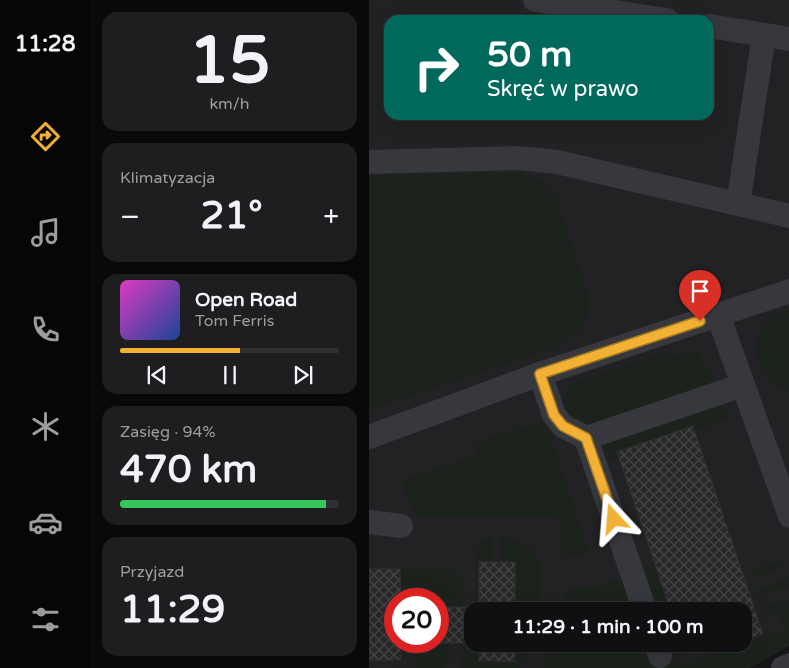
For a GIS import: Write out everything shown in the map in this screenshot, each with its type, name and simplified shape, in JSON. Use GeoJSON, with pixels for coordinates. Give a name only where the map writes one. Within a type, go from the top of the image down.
{"type":"FeatureCollection","features":[{"type":"Feature","properties":{"kind":"street"},"geometry":{"type":"LineString","coordinates":[[535,0],[634,15]]}},
{"type":"Feature","properties":{"kind":"street"},"geometry":{"type":"LineString","coordinates":[[714,27],[789,39]]}},
{"type":"Feature","properties":{"kind":"street"},"geometry":{"type":"LineString","coordinates":[[738,204],[764,35]]}},
{"type":"Feature","properties":{"kind":"street"},"geometry":{"type":"LineString","coordinates":[[369,162],[517,158],[557,162],[789,216]]}},
{"type":"Feature","properties":{"kind":"street"},"geometry":{"type":"LineString","coordinates":[[369,437],[540,374],[789,291]]}},
{"type":"Feature","properties":{"kind":"street"},"geometry":{"type":"LineString","coordinates":[[718,315],[789,516]]}},
{"type":"Feature","properties":{"kind":"street"},"geometry":{"type":"LineString","coordinates":[[540,374],[554,415],[563,426],[586,438],[642,602]]}},
{"type":"Feature","properties":{"kind":"street"},"geometry":{"type":"LineString","coordinates":[[586,438],[743,385]]}},
{"type":"Feature","properties":{"kind":"street"},"geometry":{"type":"LineString","coordinates":[[369,522],[401,526]]}},
{"type":"Feature","properties":{"kind":"street"},"geometry":{"type":"LineString","coordinates":[[783,668],[789,664]]}},
{"type":"Feature","properties":{"kind":"shaded area"},"geometry":{"type":"Polygon","coordinates":[[[369,0],[789,0],[789,636],[752,648],[752,602],[464,602],[464,652],[742,652],[694,668],[369,668],[369,0]]]}},
{"type":"Feature","properties":{"kind":"shaded area"},"geometry":{"type":"Polygon","coordinates":[[[519,173],[541,181],[556,199],[587,293],[586,318],[580,330],[560,345],[369,410],[369,175],[519,173]]]}},
{"type":"Feature","properties":{"kind":"shaded area"},"geometry":{"type":"Polygon","coordinates":[[[789,309],[790,390],[774,384],[768,379],[760,367],[757,352],[759,334],[762,328],[772,318],[789,309]]]}},
{"type":"Feature","properties":{"kind":"shaded area"},"geometry":{"type":"Polygon","coordinates":[[[696,349],[704,363],[715,376],[708,392],[595,428],[563,413],[560,403],[572,383],[663,353],[666,359],[696,349]]]}},
{"type":"Feature","properties":{"kind":"shaded area"},"geometry":{"type":"Polygon","coordinates":[[[711,403],[731,411],[727,420],[694,431],[692,426],[617,452],[618,457],[606,461],[599,440],[711,403]]]}},
{"type":"Feature","properties":{"kind":"shaded area"},"geometry":{"type":"Polygon","coordinates":[[[545,421],[589,553],[574,556],[559,552],[559,515],[413,515],[402,481],[477,455],[474,443],[545,421]]]}},
{"type":"Feature","properties":{"kind":"shaded area"},"geometry":{"type":"Polygon","coordinates":[[[492,536],[492,562],[480,602],[475,602],[475,552],[481,542],[492,536]]]}},
{"type":"Feature","properties":{"kind":"shaded area"},"geometry":{"type":"Polygon","coordinates":[[[501,536],[521,542],[533,550],[539,564],[541,602],[515,602],[515,563],[501,562],[501,536]]]}},
{"type":"Feature","properties":{"kind":"shaded area"},"geometry":{"type":"Polygon","coordinates":[[[775,562],[787,562],[778,570],[752,578],[750,571],[775,562]]]}},
{"type":"Feature","properties":{"kind":"shaded area"},"geometry":{"type":"Polygon","coordinates":[[[655,564],[668,602],[648,602],[641,569],[655,564]]]}},
{"type":"Feature","properties":{"kind":"shaded area"},"geometry":{"type":"Polygon","coordinates":[[[400,569],[450,569],[456,572],[462,579],[462,607],[449,607],[449,588],[401,588],[400,569]]]}},
{"type":"Feature","properties":{"kind":"shaded area"},"geometry":{"type":"Polygon","coordinates":[[[623,577],[635,602],[562,602],[568,590],[576,588],[581,590],[623,577]]]}},
{"type":"Feature","properties":{"kind":"shaded area"},"geometry":{"type":"Polygon","coordinates":[[[789,578],[789,586],[758,596],[756,590],[789,578]]]}},
{"type":"Feature","properties":{"kind":"shaded area"},"geometry":{"type":"Polygon","coordinates":[[[789,599],[789,605],[764,614],[762,608],[789,599]]]}},
{"type":"Feature","properties":{"kind":"shaded area"},"geometry":{"type":"Polygon","coordinates":[[[789,609],[789,646],[750,668],[659,668],[667,665],[664,656],[667,652],[684,652],[685,654],[669,658],[671,663],[676,661],[684,665],[722,652],[752,652],[752,642],[784,631],[778,615],[766,619],[765,617],[789,609]]]}},
{"type":"Feature","properties":{"kind":"shaded area"},"geometry":{"type":"Polygon","coordinates":[[[459,643],[464,643],[464,652],[479,652],[480,661],[515,661],[515,652],[526,652],[521,668],[459,668],[459,643]]]}},
{"type":"Feature","properties":{"kind":"shaded area"},"geometry":{"type":"Polygon","coordinates":[[[547,652],[653,652],[658,668],[542,668],[547,652]]]}},
{"type":"Feature","properties":{"kind":"shaded area"},"geometry":{"type":"Polygon","coordinates":[[[416,653],[448,653],[444,668],[416,668],[416,653]]]}},
{"type":"Feature","properties":{"kind":"building"},"geometry":{"type":"Polygon","coordinates":[[[693,426],[763,634],[752,638],[752,602],[668,602],[617,452],[693,426]]]}},
{"type":"Feature","properties":{"kind":"building"},"geometry":{"type":"Polygon","coordinates":[[[479,562],[515,562],[515,602],[479,602],[479,562]]]}},
{"type":"Feature","properties":{"kind":"building"},"geometry":{"type":"Polygon","coordinates":[[[369,569],[400,569],[401,588],[384,588],[384,653],[401,653],[401,660],[369,660],[369,569]]]}},
{"type":"Feature","properties":{"kind":"building"},"geometry":{"type":"Polygon","coordinates":[[[449,607],[464,607],[464,643],[449,643],[449,607]]]}},
{"type":"Feature","properties":{"kind":"building"},"geometry":{"type":"Polygon","coordinates":[[[479,652],[515,652],[515,661],[479,661],[479,652]]]}},
{"type":"Feature","properties":{"kind":"route"},"geometry":{"type":"LineString","coordinates":[[614,519],[586,438],[563,426],[554,415],[540,374],[700,321]]}}]}
